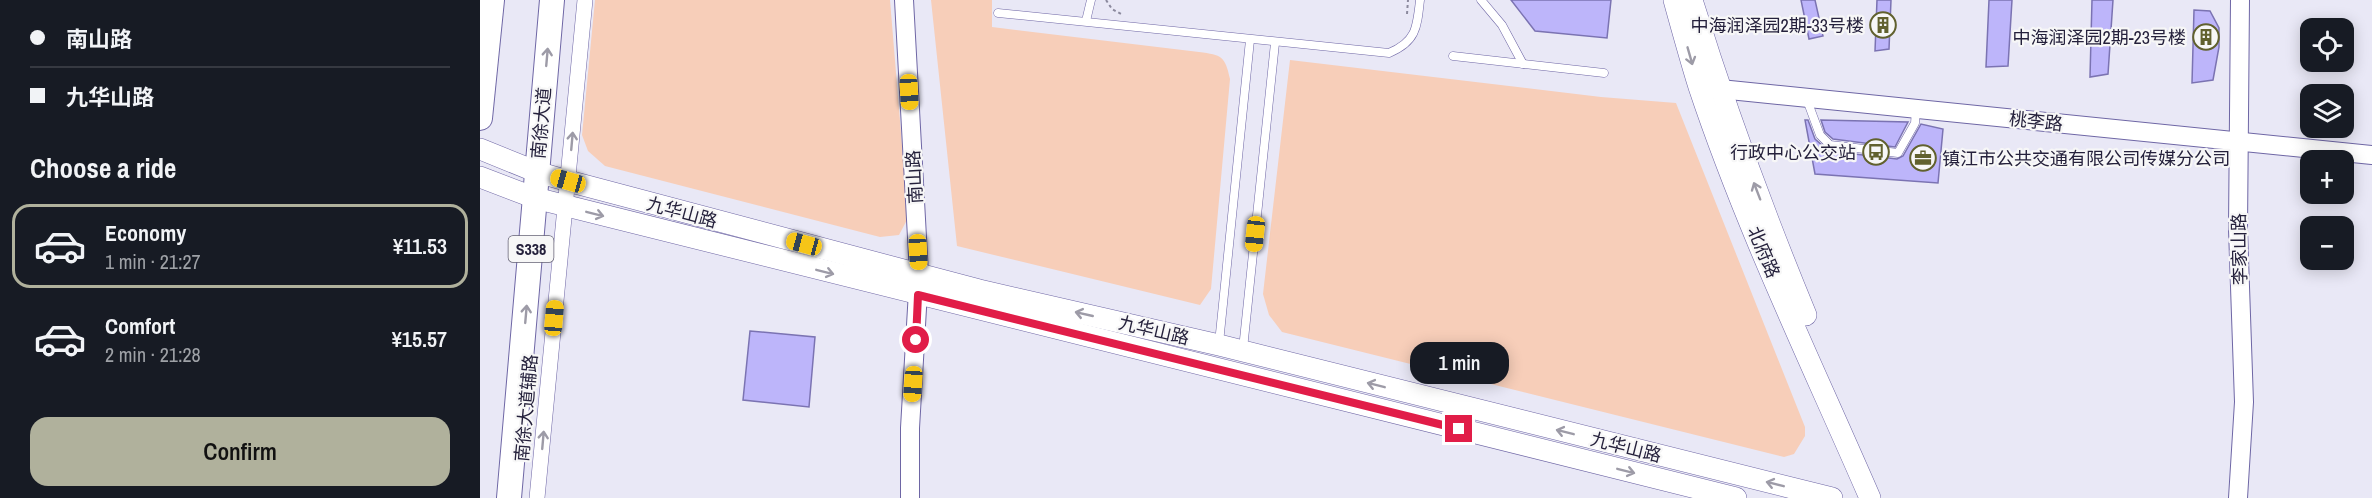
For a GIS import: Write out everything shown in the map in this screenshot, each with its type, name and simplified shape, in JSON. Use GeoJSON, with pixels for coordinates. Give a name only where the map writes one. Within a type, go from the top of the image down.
{"type":"FeatureCollection","features":[{"type":"Feature","properties":{"kind":"main road"},"geometry":{"type":"LineString","coordinates":[[480,118],[492,0]]}},
{"type":"Feature","properties":{"kind":"main road","name":"南徐大道"},"geometry":{"type":"LineString","coordinates":[[509,498],[552,0]]}},
{"type":"Feature","properties":{"kind":"main road","name":"北府路"},"geometry":{"type":"LineString","coordinates":[[1674,0],[1882,498]]}},
{"type":"Feature","properties":{"kind":"main road","name":"北府路"},"geometry":{"type":"LineString","coordinates":[[1692,0],[1709,88],[1761,249],[1870,498]]}},
{"type":"Feature","properties":{"kind":"main road","name":"九华山路"},"geometry":{"type":"LineString","coordinates":[[480,149],[537,172],[919,285],[1736,498]]}},
{"type":"Feature","properties":{"kind":"main road","name":"九华山路"},"geometry":{"type":"LineString","coordinates":[[480,177],[535,198],[565,206],[919,285],[1219,345],[1832,498]]}},
{"type":"Feature","properties":{"kind":"street","name":"南徐大道辅路"},"geometry":{"type":"LineString","coordinates":[[537,498],[585,0]]}},
{"type":"Feature","properties":{"kind":"street","name":"南山路"},"geometry":{"type":"LineString","coordinates":[[904,0],[919,285],[910,428],[910,498]]}},
{"type":"Feature","properties":{"kind":"street","name":"李家山路"},"geometry":{"type":"LineString","coordinates":[[2238,498],[2244,402],[2238,229],[2240,0]]}},
{"type":"Feature","properties":{"kind":"street","name":"桃李路"},"geometry":{"type":"LineString","coordinates":[[1709,88],[2372,155]]}},
{"type":"Feature","properties":{"kind":"lane"},"geometry":{"type":"LineString","coordinates":[[1086,21],[1091,0]]}},
{"type":"Feature","properties":{"kind":"lane"},"geometry":{"type":"LineString","coordinates":[[998,13],[1389,53],[1403,48],[1411,39],[1420,0]]}},
{"type":"Feature","properties":{"kind":"lane"},"geometry":{"type":"LineString","coordinates":[[1481,0],[1502,25],[1523,64]]}},
{"type":"Feature","properties":{"kind":"lane"},"geometry":{"type":"LineString","coordinates":[[1219,345],[1250,40]]}},
{"type":"Feature","properties":{"kind":"lane"},"geometry":{"type":"LineString","coordinates":[[1243,351],[1275,43]]}},
{"type":"Feature","properties":{"kind":"lane"},"geometry":{"type":"LineString","coordinates":[[1453,56],[1604,73]]}},
{"type":"Feature","properties":{"kind":"lane"},"geometry":{"type":"LineString","coordinates":[[1806,98],[1820,135],[1830,145],[1898,153],[1915,123],[1916,109]]}},
{"type":"Feature","properties":{"kind":"path"},"geometry":{"type":"LineString","coordinates":[[1106,0],[1112,9],[1121,14]]}},
{"type":"Feature","properties":{"kind":"path"},"geometry":{"type":"LineString","coordinates":[[1406,22],[1408,0]]}},
{"type":"Feature","properties":{"kind":"shaded area"},"geometry":{"type":"Polygon","coordinates":[[[595,0],[890,0],[908,218],[899,235],[880,237],[605,166],[588,151],[582,135],[595,0]]]}},
{"type":"Feature","properties":{"kind":"shaded area"},"geometry":{"type":"Polygon","coordinates":[[[931,0],[992,0],[992,27],[1207,53],[1218,56],[1224,61],[1230,79],[1211,289],[1200,305],[957,246],[931,0]]]}},
{"type":"Feature","properties":{"kind":"shaded area"},"geometry":{"type":"Polygon","coordinates":[[[1290,60],[1601,97],[1676,103],[1805,427],[1805,436],[1794,454],[1784,457],[1282,332],[1269,315],[1263,294],[1290,60]]]}},
{"type":"Feature","properties":{"kind":"building"},"geometry":{"type":"Polygon","coordinates":[[[1511,0],[1611,0],[1607,38],[1535,31],[1511,0]]]}},
{"type":"Feature","properties":{"kind":"building"},"geometry":{"type":"Polygon","coordinates":[[[1801,0],[1815,0],[1823,36],[1809,39],[1801,0]]]}},
{"type":"Feature","properties":{"kind":"building","name":"中海润泽园2期-33号楼"},"geometry":{"type":"Polygon","coordinates":[[[1877,0],[1891,0],[1889,49],[1875,51],[1877,0]]]}},
{"type":"Feature","properties":{"kind":"building"},"geometry":{"type":"Polygon","coordinates":[[[1989,0],[2012,0],[2008,66],[1986,67],[1989,0]]]}},
{"type":"Feature","properties":{"kind":"building"},"geometry":{"type":"Polygon","coordinates":[[[2092,0],[2113,0],[2108,74],[2090,77],[2092,0]]]}},
{"type":"Feature","properties":{"kind":"building","name":"中海润泽园2期-23号楼"},"geometry":{"type":"Polygon","coordinates":[[[2194,10],[2210,11],[2219,28],[2219,47],[2213,80],[2192,83],[2194,10]]]}},
{"type":"Feature","properties":{"kind":"building"},"geometry":{"type":"Polygon","coordinates":[[[1805,120],[1808,120],[1815,139],[1829,151],[1897,159],[1903,156],[1921,124],[1943,129],[1938,183],[1815,174],[1805,120]]]}},
{"type":"Feature","properties":{"kind":"building"},"geometry":{"type":"Polygon","coordinates":[[[1821,120],[1908,122],[1895,147],[1833,139],[1825,132],[1821,120]]]}},
{"type":"Feature","properties":{"kind":"building"},"geometry":{"type":"Polygon","coordinates":[[[750,331],[815,337],[809,407],[743,400],[750,331]]]}},
{"type":"Feature","properties":{"kind":"place","name":"中海润泽园2期-33号楼"},"geometry":{"type":"Point","coordinates":[1883,25]}},
{"type":"Feature","properties":{"kind":"place","name":"中海润泽园2期-23号楼"},"geometry":{"type":"Point","coordinates":[2206,37]}},
{"type":"Feature","properties":{"kind":"place","name":"行政中心公交站"},"geometry":{"type":"Point","coordinates":[1876,152]}},
{"type":"Feature","properties":{"kind":"place","name":"镇江市公共交通有限公司传媒分公司"},"geometry":{"type":"Point","coordinates":[1923,158]}},
{"type":"Feature","properties":{"kind":"route"},"geometry":{"type":"LineString","coordinates":[[916,340],[918,295],[1459,429]]}}]}
